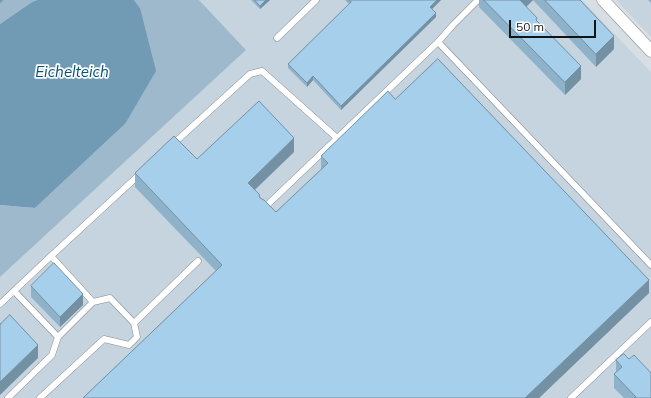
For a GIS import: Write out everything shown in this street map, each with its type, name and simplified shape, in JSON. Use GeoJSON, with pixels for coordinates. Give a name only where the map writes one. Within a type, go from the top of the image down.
{"type":"FeatureCollection","features":[{"type":"Feature","properties":{"kind":"street"},"geometry":{"type":"LineString","coordinates":[[603,0],[651,51]]}},
{"type":"Feature","properties":{"kind":"lane"},"geometry":{"type":"LineString","coordinates":[[277,38],[316,0]]}},
{"type":"Feature","properties":{"kind":"lane"},"geometry":{"type":"LineString","coordinates":[[263,209],[438,42],[452,25],[478,0]]}},
{"type":"Feature","properties":{"kind":"lane"},"geometry":{"type":"LineString","coordinates":[[438,42],[651,265]]}},
{"type":"Feature","properties":{"kind":"lane"},"geometry":{"type":"LineString","coordinates":[[168,149],[250,74],[262,71],[337,138]]}},
{"type":"Feature","properties":{"kind":"lane"},"geometry":{"type":"LineString","coordinates":[[0,304],[144,170]]}},
{"type":"Feature","properties":{"kind":"lane"},"geometry":{"type":"LineString","coordinates":[[51,256],[94,302]]}},
{"type":"Feature","properties":{"kind":"lane"},"geometry":{"type":"LineString","coordinates":[[134,323],[198,261]]}},
{"type":"Feature","properties":{"kind":"lane"},"geometry":{"type":"LineString","coordinates":[[14,291],[58,337]]}},
{"type":"Feature","properties":{"kind":"lane"},"geometry":{"type":"LineString","coordinates":[[8,398],[52,355],[58,337],[94,302],[110,298],[134,323],[137,337],[129,345],[104,339],[40,398]]}},
{"type":"Feature","properties":{"kind":"lane"},"geometry":{"type":"LineString","coordinates":[[571,398],[651,322]]}},
{"type":"Feature","properties":{"kind":"shaded area"},"geometry":{"type":"Polygon","coordinates":[[[0,0],[37,0],[0,24],[0,0]]]}},
{"type":"Feature","properties":{"kind":"shaded area"},"geometry":{"type":"Polygon","coordinates":[[[134,0],[199,0],[246,50],[0,277],[0,205],[35,208],[125,124],[140,8],[134,0]]]}},
{"type":"Feature","properties":{"kind":"shaded area"},"geometry":{"type":"Polygon","coordinates":[[[199,0],[582,0],[651,72],[651,398],[0,398],[0,277],[246,50],[199,0]]]}},
{"type":"Feature","properties":{"kind":"shaded area"},"geometry":{"type":"Polygon","coordinates":[[[616,0],[651,0],[651,37],[616,0]]]}},
{"type":"Feature","properties":{"kind":"water","name":"Eichelteich"},"geometry":{"type":"Polygon","coordinates":[[[37,0],[134,0],[140,8],[156,71],[125,124],[35,208],[0,205],[0,24],[37,0]]]}},
{"type":"Feature","properties":{"kind":"building"},"geometry":{"type":"Polygon","coordinates":[[[255,0],[266,0],[260,6],[255,0]]]}},
{"type":"Feature","properties":{"kind":"building"},"geometry":{"type":"Polygon","coordinates":[[[349,0],[437,0],[430,7],[436,13],[341,106],[313,76],[307,83],[288,64],[351,2],[349,0]]]}},
{"type":"Feature","properties":{"kind":"building"},"geometry":{"type":"Polygon","coordinates":[[[484,0],[520,0],[537,18],[536,20],[581,66],[565,82],[484,0]]]}},
{"type":"Feature","properties":{"kind":"building"},"geometry":{"type":"Polygon","coordinates":[[[545,0],[580,0],[614,36],[596,54],[545,0]]]}},
{"type":"Feature","properties":{"kind":"building"},"geometry":{"type":"Polygon","coordinates":[[[438,59],[649,280],[525,398],[83,398],[222,265],[135,173],[174,136],[197,159],[259,101],[294,138],[248,183],[259,194],[260,198],[276,212],[328,163],[321,156],[388,91],[395,99],[438,59]]]}},
{"type":"Feature","properties":{"kind":"building"},"geometry":{"type":"Polygon","coordinates":[[[54,263],[83,294],[60,317],[31,286],[54,263]]]}},
{"type":"Feature","properties":{"kind":"building"},"geometry":{"type":"Polygon","coordinates":[[[10,315],[38,345],[0,382],[0,324],[10,315]]]}},
{"type":"Feature","properties":{"kind":"building"},"geometry":{"type":"Polygon","coordinates":[[[624,354],[629,359],[634,355],[651,373],[651,398],[634,398],[636,397],[614,374],[622,367],[616,360],[624,354]]]}}]}
